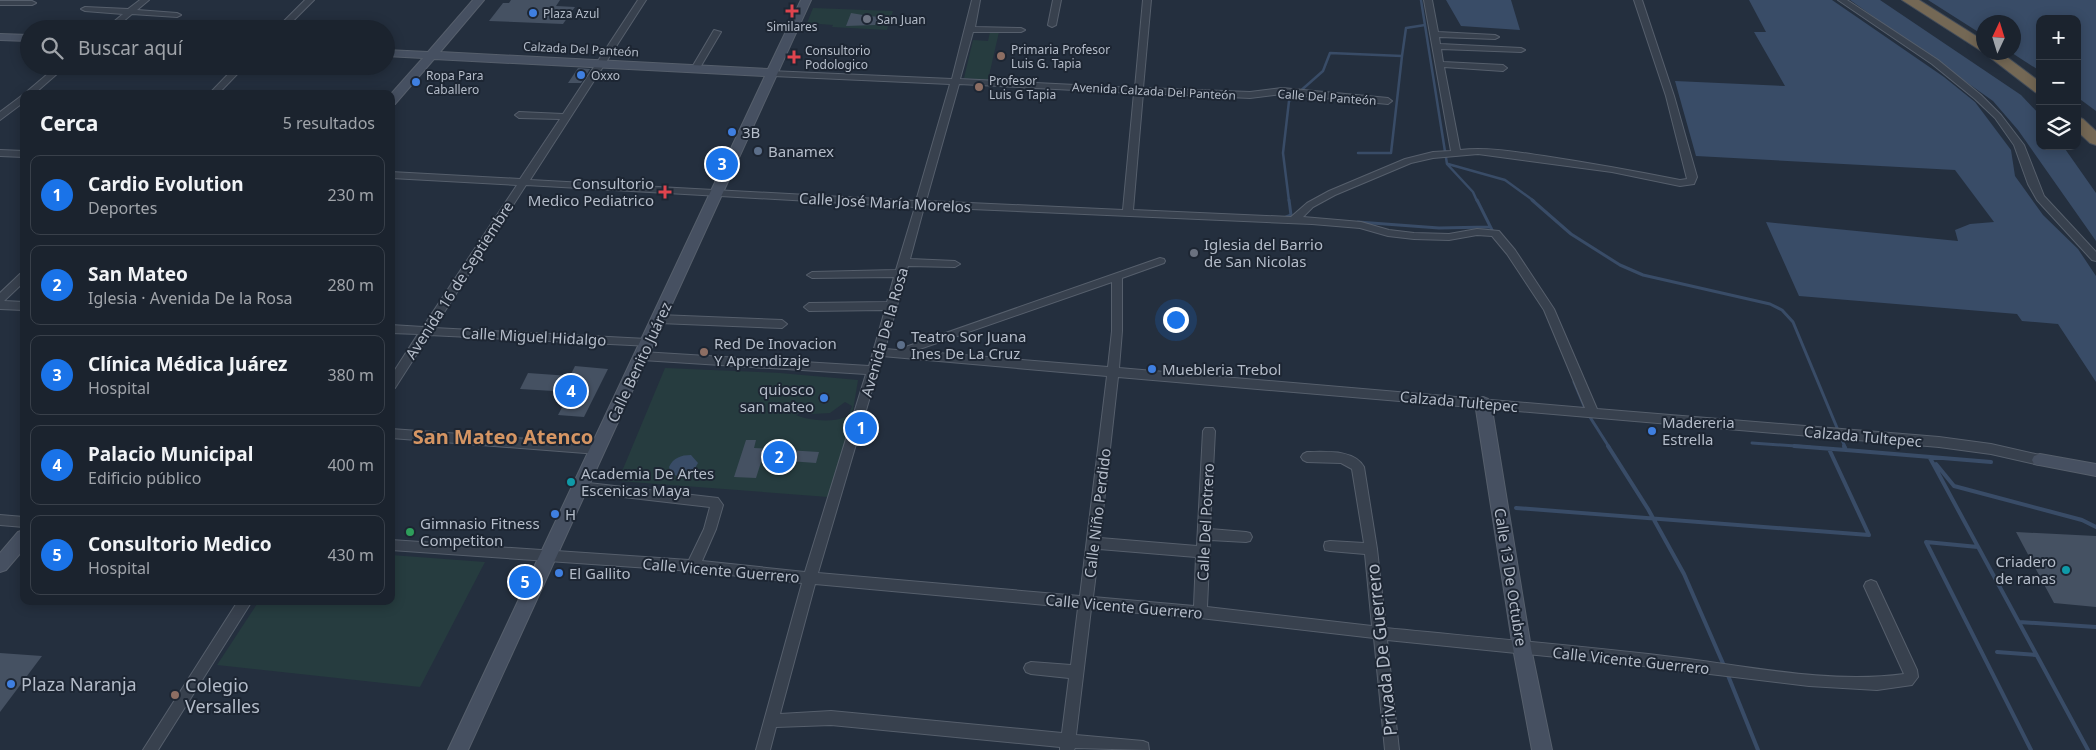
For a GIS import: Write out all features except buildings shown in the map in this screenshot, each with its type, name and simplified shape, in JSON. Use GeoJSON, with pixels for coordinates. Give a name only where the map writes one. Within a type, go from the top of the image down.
{"type":"FeatureCollection","features":[{"type":"Feature","properties":{"kind":"highway"},"geometry":{"type":"LineString","coordinates":[[1909,0],[1976,43]]}},
{"type":"Feature","properties":{"kind":"highway"},"geometry":{"type":"LineString","coordinates":[[1917,0],[1976,38]]}},
{"type":"Feature","properties":{"kind":"highway"},"geometry":{"type":"LineString","coordinates":[[2001,60],[2036,86]]}},
{"type":"Feature","properties":{"kind":"highway"},"geometry":{"type":"LineString","coordinates":[[2009,60],[2036,79]]}},
{"type":"Feature","properties":{"kind":"highway"},"geometry":{"type":"LineString","coordinates":[[2081,117],[2096,130]]}},
{"type":"Feature","properties":{"kind":"highway"},"geometry":{"type":"LineString","coordinates":[[2081,126],[2096,140]]}},
{"type":"Feature","properties":{"kind":"main road"},"geometry":{"type":"LineString","coordinates":[[395,97],[479,0]]}},
{"type":"Feature","properties":{"kind":"main road","name":"Calle Benito Juárez"},"geometry":{"type":"LineString","coordinates":[[458,750],[806,0]]}},
{"type":"Feature","properties":{"kind":"main road"},"geometry":{"type":"LineString","coordinates":[[0,37],[20,38]]}},
{"type":"Feature","properties":{"kind":"main road","name":"Calzada Del Panteón"},"geometry":{"type":"LineString","coordinates":[[395,54],[773,73]]}},
{"type":"Feature","properties":{"kind":"main road","name":"Calle 13 De Octubre"},"geometry":{"type":"LineString","coordinates":[[1483,404],[1522,648],[1542,750]]}},
{"type":"Feature","properties":{"kind":"main road"},"geometry":{"type":"LineString","coordinates":[[2040,460],[2096,470]]}},
{"type":"Feature","properties":{"kind":"main road"},"geometry":{"type":"LineString","coordinates":[[0,565],[20,542]]}},
{"type":"Feature","properties":{"kind":"street"},"geometry":{"type":"LineString","coordinates":[[120,20],[145,0]]}},
{"type":"Feature","properties":{"kind":"street"},"geometry":{"type":"LineString","coordinates":[[289,20],[310,0]]}},
{"type":"Feature","properties":{"kind":"street","name":"Avenida 16 de Septiembre"},"geometry":{"type":"LineString","coordinates":[[395,379],[642,0]]}},
{"type":"Feature","properties":{"kind":"street","name":"Avenida De la Rosa"},"geometry":{"type":"LineString","coordinates":[[763,750],[810,577],[873,370],[970,29],[976,0]]}},
{"type":"Feature","properties":{"kind":"street"},"geometry":{"type":"LineString","coordinates":[[1052,25],[1057,0]]}},
{"type":"Feature","properties":{"kind":"street"},"geometry":{"type":"LineString","coordinates":[[1128,213],[1147,0]]}},
{"type":"Feature","properties":{"kind":"street"},"geometry":{"type":"LineString","coordinates":[[1428,0],[1440,64],[1453,154]]}},
{"type":"Feature","properties":{"kind":"street"},"geometry":{"type":"LineString","coordinates":[[1293,221],[1310,205],[1332,193],[1408,161],[1433,154],[1489,152],[1612,169],[1680,183],[1691,182],[1692,177],[1681,133],[1638,0]]}},
{"type":"Feature","properties":{"kind":"street"},"geometry":{"type":"LineString","coordinates":[[1842,0],[1949,75],[1989,107],[2016,141],[2033,187],[2040,198],[2096,258]]}},
{"type":"Feature","properties":{"kind":"street"},"geometry":{"type":"LineString","coordinates":[[0,3],[32,4]]}},
{"type":"Feature","properties":{"kind":"street"},"geometry":{"type":"LineString","coordinates":[[84,9],[177,15]]}},
{"type":"Feature","properties":{"kind":"street"},"geometry":{"type":"LineString","coordinates":[[970,29],[1021,30]]}},
{"type":"Feature","properties":{"kind":"street"},"geometry":{"type":"LineString","coordinates":[[695,69],[717,32]]}},
{"type":"Feature","properties":{"kind":"street"},"geometry":{"type":"LineString","coordinates":[[1434,34],[1495,37]]}},
{"type":"Feature","properties":{"kind":"street"},"geometry":{"type":"LineString","coordinates":[[1437,46],[1521,50]]}},
{"type":"Feature","properties":{"kind":"street"},"geometry":{"type":"LineString","coordinates":[[1440,64],[1503,68]]}},
{"type":"Feature","properties":{"kind":"street","name":"Avenida Calzada Del Panteón"},"geometry":{"type":"LineString","coordinates":[[773,73],[1266,94]]}},
{"type":"Feature","properties":{"kind":"street"},"geometry":{"type":"LineString","coordinates":[[33,90],[51,75]]}},
{"type":"Feature","properties":{"kind":"street"},"geometry":{"type":"LineString","coordinates":[[217,90],[232,75]]}},
{"type":"Feature","properties":{"kind":"street","name":"Calle Del Panteón"},"geometry":{"type":"LineString","coordinates":[[1266,94],[1289,92],[1388,101]]}},
{"type":"Feature","properties":{"kind":"street"},"geometry":{"type":"LineString","coordinates":[[0,116],[20,100]]}},
{"type":"Feature","properties":{"kind":"street"},"geometry":{"type":"LineString","coordinates":[[519,115],[567,117]]}},
{"type":"Feature","properties":{"kind":"street"},"geometry":{"type":"LineString","coordinates":[[0,153],[20,154]]}},
{"type":"Feature","properties":{"kind":"street","name":"Calle José María Morelos"},"geometry":{"type":"LineString","coordinates":[[395,175],[920,204],[1361,225],[1379,228],[1388,233],[1414,236],[1449,237],[1484,232],[1498,235],[1549,309],[1592,413]]}},
{"type":"Feature","properties":{"kind":"street"},"geometry":{"type":"LineString","coordinates":[[898,353],[1160,260]]}},
{"type":"Feature","properties":{"kind":"street"},"geometry":{"type":"LineString","coordinates":[[812,275],[955,264]]}},
{"type":"Feature","properties":{"kind":"street","name":"Calle Niño Perdido"},"geometry":{"type":"LineString","coordinates":[[1067,746],[1113,372],[1117,331],[1117,276]]}},
{"type":"Feature","properties":{"kind":"street"},"geometry":{"type":"LineString","coordinates":[[0,299],[20,280]]}},
{"type":"Feature","properties":{"kind":"street"},"geometry":{"type":"LineString","coordinates":[[0,305],[20,306]]}},
{"type":"Feature","properties":{"kind":"street"},"geometry":{"type":"LineString","coordinates":[[809,307],[890,306]]}},
{"type":"Feature","properties":{"kind":"street"},"geometry":{"type":"LineString","coordinates":[[659,319],[782,324]]}},
{"type":"Feature","properties":{"kind":"street","name":"Calle Miguel Hidalgo"},"geometry":{"type":"LineString","coordinates":[[395,329],[428,330],[644,350]]}},
{"type":"Feature","properties":{"kind":"street"},"geometry":{"type":"LineString","coordinates":[[644,350],[873,370]]}},
{"type":"Feature","properties":{"kind":"street","name":"Calzada Tultepec"},"geometry":{"type":"LineString","coordinates":[[877,352],[1968,445],[2040,460]]}},
{"type":"Feature","properties":{"kind":"street","name":"Calle Del Potrero"},"geometry":{"type":"LineString","coordinates":[[1200,612],[1210,431]]}},
{"type":"Feature","properties":{"kind":"street"},"geometry":{"type":"LineString","coordinates":[[395,433],[598,449]]}},
{"type":"Feature","properties":{"kind":"street","name":"Privada De Guerrero"},"geometry":{"type":"LineString","coordinates":[[1307,457],[1344,459],[1358,467],[1371,549],[1378,633],[1392,750]]}},
{"type":"Feature","properties":{"kind":"street"},"geometry":{"type":"LineString","coordinates":[[580,487],[714,502],[717,505],[715,517],[693,566]]}},
{"type":"Feature","properties":{"kind":"street"},"geometry":{"type":"LineString","coordinates":[[0,520],[20,522]]}},
{"type":"Feature","properties":{"kind":"street"},"geometry":{"type":"LineString","coordinates":[[1204,534],[1246,537]]}},
{"type":"Feature","properties":{"kind":"street"},"geometry":{"type":"LineString","coordinates":[[1093,543],[1203,552]]}},
{"type":"Feature","properties":{"kind":"street","name":"Calle Vicente Guerrero"},"geometry":{"type":"LineString","coordinates":[[395,545],[693,566],[886,586],[1200,612],[1856,684],[1895,683],[1907,680],[1911,677],[1904,654],[1871,586]]}},
{"type":"Feature","properties":{"kind":"street","name":"Privada De Guerrero"},"geometry":{"type":"LineString","coordinates":[[1330,546],[1371,549]]}},
{"type":"Feature","properties":{"kind":"street"},"geometry":{"type":"LineString","coordinates":[[150,750],[242,605]]}},
{"type":"Feature","properties":{"kind":"street"},"geometry":{"type":"LineString","coordinates":[[1031,668],[1076,672]]}},
{"type":"Feature","properties":{"kind":"street"},"geometry":{"type":"LineString","coordinates":[[770,721],[831,718],[1067,746],[1143,748]]}},
{"type":"Feature","properties":{"kind":"green space"},"geometry":{"type":"Polygon","coordinates":[[[813,8],[893,11],[887,30],[832,27],[833,25],[807,23],[813,8]]]}},
{"type":"Feature","properties":{"kind":"green space"},"geometry":{"type":"Polygon","coordinates":[[[990,32],[999,32],[988,80],[964,78],[973,40],[988,41],[990,32]]]}},
{"type":"Feature","properties":{"kind":"green space"},"geometry":{"type":"Polygon","coordinates":[[[665,368],[780,373],[858,380],[851,422],[828,497],[618,481],[665,368]],[[845,402],[830,413],[812,414],[807,410],[796,415],[815,420],[836,420],[848,416],[852,406],[845,402]]]}},
{"type":"Feature","properties":{"kind":"green space"},"geometry":{"type":"Polygon","coordinates":[[[395,555],[485,562],[420,687],[217,665],[256,605],[395,605],[395,555]]]}},
{"type":"Feature","properties":{"kind":"water"},"geometry":{"type":"Polygon","coordinates":[[[1446,0],[1511,0],[1520,30],[1461,26],[1446,0]]]}},
{"type":"Feature","properties":{"kind":"water"},"geometry":{"type":"Polygon","coordinates":[[[1749,0],[1832,0],[1944,77],[1975,102],[2011,150],[2015,176],[2043,215],[2078,249],[2096,276],[2096,382],[2058,324],[2022,321],[2017,314],[1799,296],[1766,222],[1958,241],[1955,230],[1970,224],[1994,222],[1955,170],[1696,156],[1675,81],[1785,86],[1754,32],[1766,32],[1749,0]]]}},
{"type":"Feature","properties":{"kind":"water"},"geometry":{"type":"Polygon","coordinates":[[[1850,0],[1880,0],[2021,95],[2036,111],[2036,150],[2066,150],[2096,193],[2096,241],[2018,130],[1993,101],[1850,0]]]}},
{"type":"Feature","properties":{"kind":"water"},"geometry":{"type":"Polygon","coordinates":[[[1928,0],[2096,0],[2096,111],[2081,100],[2081,15],[2036,15],[2036,68],[2021,59],[2021,15],[1976,15],[1976,31],[1928,0]]]}},
{"type":"Feature","properties":{"kind":"water"},"geometry":{"type":"Polygon","coordinates":[[[691,455],[698,463],[692,473],[679,477],[671,473],[669,467],[675,459],[691,455]]]}},
{"type":"Feature","properties":{"kind":"waterway"},"geometry":{"type":"LineString","coordinates":[[1421,0],[1425,25]]}},
{"type":"Feature","properties":{"kind":"waterway"},"geometry":{"type":"LineString","coordinates":[[1402,56],[1406,28],[1425,25]]}},
{"type":"Feature","properties":{"kind":"waterway"},"geometry":{"type":"LineString","coordinates":[[1425,25],[1447,164],[1473,192],[1477,201]]}},
{"type":"Feature","properties":{"kind":"waterway"},"geometry":{"type":"LineString","coordinates":[[1289,201],[1283,153],[1289,101],[1323,71],[1330,53],[1402,56]]}},
{"type":"Feature","properties":{"kind":"waterway"},"geometry":{"type":"LineString","coordinates":[[1358,153],[1391,153],[1402,56]]}},
{"type":"Feature","properties":{"kind":"waterway"},"geometry":{"type":"LineString","coordinates":[[1448,164],[1505,180],[1534,201]]}},
{"type":"Feature","properties":{"kind":"waterway"},"geometry":{"type":"LineString","coordinates":[[1284,218],[1291,215],[1289,200]]}},
{"type":"Feature","properties":{"kind":"waterway"},"geometry":{"type":"LineString","coordinates":[[1477,200],[1493,232]]}},
{"type":"Feature","properties":{"kind":"waterway"},"geometry":{"type":"LineString","coordinates":[[1532,200],[1571,234],[1620,265],[1643,275],[1770,304],[1782,310],[1793,322],[1845,447]]}},
{"type":"Feature","properties":{"kind":"waterway"},"geometry":{"type":"LineString","coordinates":[[1358,222],[1439,228],[1489,227]]}},
{"type":"Feature","properties":{"kind":"waterway"},"geometry":{"type":"LineString","coordinates":[[1574,382],[1584,406]]}},
{"type":"Feature","properties":{"kind":"waterway"},"geometry":{"type":"LineString","coordinates":[[1588,414],[1609,447]]}},
{"type":"Feature","properties":{"kind":"waterway"},"geometry":{"type":"LineString","coordinates":[[1752,443],[1810,447]]}},
{"type":"Feature","properties":{"kind":"waterway"},"geometry":{"type":"LineString","coordinates":[[1608,446],[1653,518]]}},
{"type":"Feature","properties":{"kind":"waterway"},"geometry":{"type":"LineString","coordinates":[[1794,446],[1846,450]]}},
{"type":"Feature","properties":{"kind":"waterway"},"geometry":{"type":"LineString","coordinates":[[1844,446],[1846,450]]}},
{"type":"Feature","properties":{"kind":"waterway"},"geometry":{"type":"LineString","coordinates":[[1653,518],[1869,535],[1829,449]]}},
{"type":"Feature","properties":{"kind":"waterway"},"geometry":{"type":"LineString","coordinates":[[1846,450],[1991,462]]}},
{"type":"Feature","properties":{"kind":"waterway"},"geometry":{"type":"LineString","coordinates":[[1930,458],[2088,750]]}},
{"type":"Feature","properties":{"kind":"waterway"},"geometry":{"type":"LineString","coordinates":[[1936,464],[1954,486],[2082,520],[2096,527]]}},
{"type":"Feature","properties":{"kind":"waterway"},"geometry":{"type":"LineString","coordinates":[[1516,508],[1653,518]]}},
{"type":"Feature","properties":{"kind":"waterway"},"geometry":{"type":"LineString","coordinates":[[1653,518],[1684,574],[1725,668]]}},
{"type":"Feature","properties":{"kind":"waterway"},"geometry":{"type":"LineString","coordinates":[[1978,547],[1926,542],[2031,750]]}},
{"type":"Feature","properties":{"kind":"waterway"},"geometry":{"type":"LineString","coordinates":[[2019,622],[2096,627]]}},
{"type":"Feature","properties":{"kind":"waterway"},"geometry":{"type":"LineString","coordinates":[[1997,652],[2036,655]]}},
{"type":"Feature","properties":{"kind":"waterway"},"geometry":{"type":"LineString","coordinates":[[1727,673],[1758,750]]}},
{"type":"Feature","properties":{"kind":"place","name":"Similares"},"geometry":{"type":"Point","coordinates":[792,11]}},
{"type":"Feature","properties":{"kind":"place","name":"Plaza Azul"},"geometry":{"type":"Point","coordinates":[533,13]}},
{"type":"Feature","properties":{"kind":"place","name":"San Juan"},"geometry":{"type":"Point","coordinates":[867,19]}},
{"type":"Feature","properties":{"kind":"place","name":"Primaria Profesor Luis G. Tapia"},"geometry":{"type":"Point","coordinates":[1001,56]}},
{"type":"Feature","properties":{"kind":"place","name":"Consultorio Podologico"},"geometry":{"type":"Point","coordinates":[794,57]}},
{"type":"Feature","properties":{"kind":"place","name":"Oxxo"},"geometry":{"type":"Point","coordinates":[581,75]}},
{"type":"Feature","properties":{"kind":"place","name":"Ropa Para Caballero"},"geometry":{"type":"Point","coordinates":[416,82]}},
{"type":"Feature","properties":{"kind":"place","name":"Profesor Luis G Tapia"},"geometry":{"type":"Point","coordinates":[979,87]}},
{"type":"Feature","properties":{"kind":"place","name":"3B"},"geometry":{"type":"Point","coordinates":[732,132]}},
{"type":"Feature","properties":{"kind":"place","name":"Banamex"},"geometry":{"type":"Point","coordinates":[758,151]}},
{"type":"Feature","properties":{"kind":"place","name":"Clínica Médica Juárez"},"geometry":{"type":"Point","coordinates":[722,164]}},
{"type":"Feature","properties":{"kind":"place","name":"Consultorio Medico Pediatrico"},"geometry":{"type":"Point","coordinates":[665,192]}},
{"type":"Feature","properties":{"kind":"place","name":"Iglesia del Barrio de San Nicolas"},"geometry":{"type":"Point","coordinates":[1194,253]}},
{"type":"Feature","properties":{"kind":"place","name":"Teatro Sor Juana Ines De La Cruz"},"geometry":{"type":"Point","coordinates":[901,345]}},
{"type":"Feature","properties":{"kind":"place","name":"Red De Inovacion Y Aprendizaje"},"geometry":{"type":"Point","coordinates":[704,352]}},
{"type":"Feature","properties":{"kind":"place","name":"Muebleria Trebol"},"geometry":{"type":"Point","coordinates":[1152,369]}},
{"type":"Feature","properties":{"kind":"place","name":"Palacio Municipal"},"geometry":{"type":"Point","coordinates":[571,391]}},
{"type":"Feature","properties":{"kind":"place","name":"quiosco san mateo"},"geometry":{"type":"Point","coordinates":[824,398]}},
{"type":"Feature","properties":{"kind":"place","name":"Cardio Evolution"},"geometry":{"type":"Point","coordinates":[861,428]}},
{"type":"Feature","properties":{"kind":"place","name":"Madereria Estrella"},"geometry":{"type":"Point","coordinates":[1652,431]}},
{"type":"Feature","properties":{"kind":"place","name":"San Mateo"},"geometry":{"type":"Point","coordinates":[779,457]}},
{"type":"Feature","properties":{"kind":"place","name":"Academia De Artes Escenicas Maya"},"geometry":{"type":"Point","coordinates":[571,482]}},
{"type":"Feature","properties":{"kind":"place","name":"H"},"geometry":{"type":"Point","coordinates":[555,514]}},
{"type":"Feature","properties":{"kind":"place","name":"Gimnasio Fitness Competiton"},"geometry":{"type":"Point","coordinates":[410,532]}},
{"type":"Feature","properties":{"kind":"place","name":"Criadero de ranas"},"geometry":{"type":"Point","coordinates":[2066,570]}},
{"type":"Feature","properties":{"kind":"place","name":"El Gallito"},"geometry":{"type":"Point","coordinates":[559,573]}},
{"type":"Feature","properties":{"kind":"place","name":"Consultorio Medico"},"geometry":{"type":"Point","coordinates":[525,582]}},
{"type":"Feature","properties":{"kind":"place","name":"Plaza Naranja"},"geometry":{"type":"Point","coordinates":[11,684]}},
{"type":"Feature","properties":{"kind":"place","name":"Colegio Versalles"},"geometry":{"type":"Point","coordinates":[175,695]}},
{"type":"Feature","properties":{"kind":"district","name":"San Mateo Atenco"},"geometry":{"type":"Point","coordinates":[503,436]}}]}
